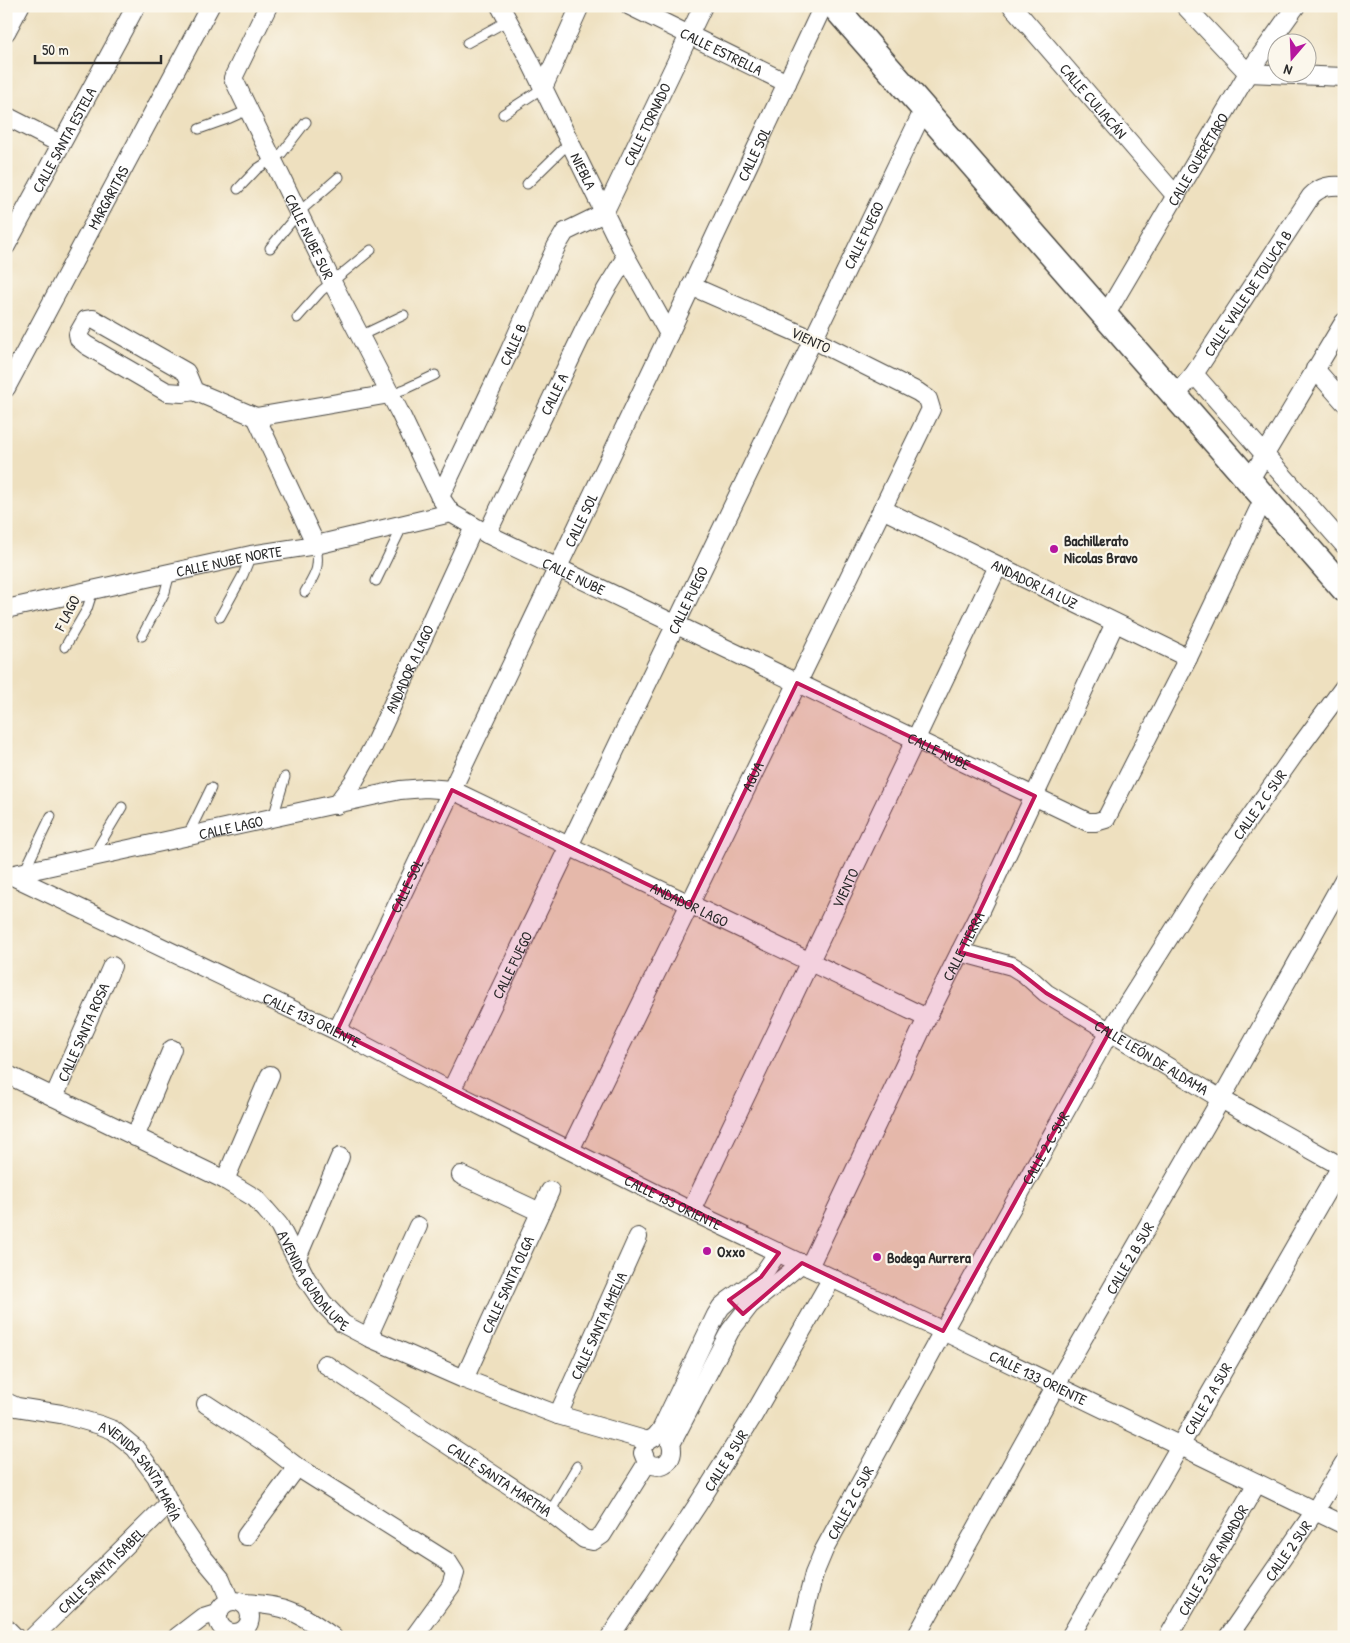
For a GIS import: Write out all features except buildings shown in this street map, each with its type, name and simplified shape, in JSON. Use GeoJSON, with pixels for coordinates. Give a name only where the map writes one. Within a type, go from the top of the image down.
{"type":"FeatureCollection","features":[{"type":"Feature","properties":{"kind":"main road"},"geometry":{"type":"LineString","coordinates":[[834,6],[1344,589]]}},
{"type":"Feature","properties":{"kind":"street"},"geometry":{"type":"LineString","coordinates":[[6,32],[20,6]]}},
{"type":"Feature","properties":{"kind":"street","name":"CALLE SANTA ESTELA"},"geometry":{"type":"LineString","coordinates":[[6,246],[136,6]]}},
{"type":"Feature","properties":{"kind":"street","name":"MARGARITAS"},"geometry":{"type":"LineString","coordinates":[[6,388],[210,6]]}},
{"type":"Feature","properties":{"kind":"street","name":"CALLE NUBE SUR"},"geometry":{"type":"LineString","coordinates":[[268,6],[233,78],[332,282],[440,496],[451,513]]}},
{"type":"Feature","properties":{"kind":"street"},"geometry":{"type":"LineString","coordinates":[[543,88],[580,6]]}},
{"type":"Feature","properties":{"kind":"street","name":"CALLE ESTRELLA"},"geometry":{"type":"LineString","coordinates":[[630,6],[787,83]]}},
{"type":"Feature","properties":{"kind":"street"},"geometry":{"type":"LineString","coordinates":[[690,36],[703,6]]}},
{"type":"Feature","properties":{"kind":"street","name":"CALLE SOL"},"geometry":{"type":"LineString","coordinates":[[337,1032],[670,334],[823,6]]}},
{"type":"Feature","properties":{"kind":"street","name":"CALLE CULIACÁN"},"geometry":{"type":"LineString","coordinates":[[1012,6],[1176,196]]}},
{"type":"Feature","properties":{"kind":"street"},"geometry":{"type":"LineString","coordinates":[[1185,6],[1248,73],[1344,77]]}},
{"type":"Feature","properties":{"kind":"street","name":"CALLE QUERÉTARO"},"geometry":{"type":"LineString","coordinates":[[1105,316],[1248,73],[1296,6]]}},
{"type":"Feature","properties":{"kind":"street","name":"NIEBLA"},"geometry":{"type":"LineString","coordinates":[[503,14],[528,57],[626,257],[670,334]]}},
{"type":"Feature","properties":{"kind":"street","name":"CALLE TORNADO"},"geometry":{"type":"LineString","coordinates":[[604,213],[690,36]]}},
{"type":"Feature","properties":{"kind":"street","name":"CALLE FUEGO"},"geometry":{"type":"LineString","coordinates":[[451,1091],[924,109]]}},
{"type":"Feature","properties":{"kind":"street"},"geometry":{"type":"LineString","coordinates":[[6,116],[61,144]]}},
{"type":"Feature","properties":{"kind":"street","name":"CALLE VALLE DE TOLUCA B"},"geometry":{"type":"LineString","coordinates":[[1175,396],[1194,374],[1311,196],[1319,188],[1331,185],[1344,186]]}},
{"type":"Feature","properties":{"kind":"street","name":"CALLE B"},"geometry":{"type":"LineString","coordinates":[[440,496],[556,247],[565,232],[604,213]]}},
{"type":"Feature","properties":{"kind":"street","name":"CALLE A"},"geometry":{"type":"LineString","coordinates":[[480,531],[588,322],[626,257]]}},
{"type":"Feature","properties":{"kind":"street","name":"VIENTO"},"geometry":{"type":"LineString","coordinates":[[691,286],[814,340],[918,392],[928,399]]}},
{"type":"Feature","properties":{"kind":"street"},"geometry":{"type":"LineString","coordinates":[[194,391],[186,372],[93,318],[86,320],[78,334],[79,339],[86,345],[167,392],[182,393],[194,391],[256,417],[390,394]]}},
{"type":"Feature","properties":{"kind":"street","name":"CALLE NUBE"},"geometry":{"type":"LineString","coordinates":[[451,513],[480,531],[557,568],[1088,822],[1096,822],[1106,819],[1188,658],[1256,489],[1265,454],[1344,322]]}},
{"type":"Feature","properties":{"kind":"street"},"geometry":{"type":"LineString","coordinates":[[1315,369],[1344,402]]}},
{"type":"Feature","properties":{"kind":"street"},"geometry":{"type":"LineString","coordinates":[[1194,374],[1344,545]]}},
{"type":"Feature","properties":{"kind":"street","name":"AGUA"},"geometry":{"type":"LineString","coordinates":[[570,1150],[931,409],[928,399]]}},
{"type":"Feature","properties":{"kind":"street"},"geometry":{"type":"LineString","coordinates":[[256,417],[316,546]]}},
{"type":"Feature","properties":{"kind":"street","name":"ANDADOR LA LUZ"},"geometry":{"type":"LineString","coordinates":[[882,509],[1188,658]]}},
{"type":"Feature","properties":{"kind":"street","name":"CALLE NUBE NORTE"},"geometry":{"type":"LineString","coordinates":[[6,609],[251,555],[316,546],[451,513]]}},
{"type":"Feature","properties":{"kind":"street","name":"ANDADOR A LAGO"},"geometry":{"type":"LineString","coordinates":[[336,805],[354,781],[373,747],[480,531]]}},
{"type":"Feature","properties":{"kind":"street","name":"VIENTO"},"geometry":{"type":"LineString","coordinates":[[691,1211],[998,566]]}},
{"type":"Feature","properties":{"kind":"street","name":"CALLE TIERRA"},"geometry":{"type":"LineString","coordinates":[[805,1265],[1035,796],[1114,622]]}},
{"type":"Feature","properties":{"kind":"street","name":"CALLE 2 C SUR"},"geometry":{"type":"LineString","coordinates":[[798,1637],[818,1562],[824,1550],[943,1330],[1110,1031],[1201,888],[1344,687]]}},
{"type":"Feature","properties":{"kind":"street","name":"CALLE LAGO"},"geometry":{"type":"LineString","coordinates":[[13,873],[400,790],[426,788],[452,790]]}},
{"type":"Feature","properties":{"kind":"street","name":"ANDADOR LAGO"},"geometry":{"type":"LineString","coordinates":[[452,790],[569,848],[927,1018]]}},
{"type":"Feature","properties":{"kind":"street","name":"CALLE 133 ORIENTE"},"geometry":{"type":"LineString","coordinates":[[13,873],[337,1032],[691,1211],[943,1330],[1344,1525]]}},
{"type":"Feature","properties":{"kind":"street","name":"CALLE 2 B SUR"},"geometry":{"type":"LineString","coordinates":[[916,1637],[1056,1385],[1221,1099],[1344,879]]}},
{"type":"Feature","properties":{"kind":"street","name":"CALLE LEÓN DE ALDAMA"},"geometry":{"type":"LineString","coordinates":[[960,952],[1012,966],[1025,974],[1046,993],[1221,1099],[1343,1165]]}},
{"type":"Feature","properties":{"kind":"street","name":"CALLE SANTA ROSA"},"geometry":{"type":"LineString","coordinates":[[54,1097],[112,966]]}},
{"type":"Feature","properties":{"kind":"street"},"geometry":{"type":"LineString","coordinates":[[135,1137],[172,1049]]}},
{"type":"Feature","properties":{"kind":"street","name":"AVENIDA GUADALUPE"},"geometry":{"type":"LineString","coordinates":[[6,1074],[225,1180],[255,1198],[279,1225],[306,1278],[330,1312],[343,1324],[464,1379],[558,1415],[648,1441]]}},
{"type":"Feature","properties":{"kind":"street"},"geometry":{"type":"LineString","coordinates":[[225,1180],[270,1075]]}},
{"type":"Feature","properties":{"kind":"street"},"geometry":{"type":"LineString","coordinates":[[297,1258],[340,1157]]}},
{"type":"Feature","properties":{"kind":"street","name":"CALLE 2 A SUR"},"geometry":{"type":"LineString","coordinates":[[1070,1637],[1179,1445],[1343,1165]]}},
{"type":"Feature","properties":{"kind":"street"},"geometry":{"type":"LineString","coordinates":[[461,1175],[540,1212]]}},
{"type":"Feature","properties":{"kind":"street","name":"CALLE SANTA OLGA"},"geometry":{"type":"LineString","coordinates":[[464,1379],[550,1192]]}},
{"type":"Feature","properties":{"kind":"street"},"geometry":{"type":"LineString","coordinates":[[368,1337],[418,1226]]}},
{"type":"Feature","properties":{"kind":"street","name":"CALLE SANTA AMELIA"},"geometry":{"type":"LineString","coordinates":[[558,1415],[638,1238]]}},
{"type":"Feature","properties":{"kind":"street"},"geometry":{"type":"LineString","coordinates":[[648,1441],[655,1438],[661,1430],[721,1307],[761,1277],[778,1252]]}},
{"type":"Feature","properties":{"kind":"street"},"geometry":{"type":"LineString","coordinates":[[652,1464],[666,1463],[670,1459],[673,1450],[671,1444],[722,1345],[743,1314],[770,1288],[805,1265]]}},
{"type":"Feature","properties":{"kind":"street","name":"CALLE 8 SUR"},"geometry":{"type":"LineString","coordinates":[[610,1637],[698,1504],[748,1424],[832,1278]]}},
{"type":"Feature","properties":{"kind":"street"},"geometry":{"type":"LineString","coordinates":[[729,1300],[743,1314]]}},
{"type":"Feature","properties":{"kind":"street","name":"CALLE SANTA MARTHA"},"geometry":{"type":"LineString","coordinates":[[325,1364],[550,1512],[584,1539],[593,1541],[602,1535],[652,1464],[644,1458],[644,1446],[648,1441]]}},
{"type":"Feature","properties":{"kind":"street","name":"AVENIDA SANTA MARÍA"},"geometry":{"type":"LineString","coordinates":[[6,1402],[16,1407],[61,1414],[113,1430],[135,1448],[156,1476],[180,1524],[220,1579],[235,1609],[218,1617],[221,1626],[232,1635]]}},
{"type":"Feature","properties":{"kind":"street"},"geometry":{"type":"LineString","coordinates":[[206,1404],[267,1444],[297,1467],[448,1562],[455,1572],[451,1586],[414,1637]]}},
{"type":"Feature","properties":{"kind":"street","name":"CALLE 2 SUR"},"geometry":{"type":"LineString","coordinates":[[1228,1637],[1315,1511],[1344,1463]]}},
{"type":"Feature","properties":{"kind":"street"},"geometry":{"type":"LineString","coordinates":[[246,1536],[297,1467]]}},
{"type":"Feature","properties":{"kind":"street","name":"CALLE 2 SUR ANDADOR"},"geometry":{"type":"LineString","coordinates":[[1168,1637],[1257,1483]]}},
{"type":"Feature","properties":{"kind":"street","name":"CALLE SANTA ISABEL"},"geometry":{"type":"LineString","coordinates":[[33,1637],[169,1503]]}},
{"type":"Feature","properties":{"kind":"street"},"geometry":{"type":"LineString","coordinates":[[178,1637],[203,1617],[235,1609],[276,1605],[307,1618],[333,1637]]}},
{"type":"Feature","properties":{"kind":"street"},"geometry":{"type":"LineString","coordinates":[[232,1635],[242,1630],[248,1623],[235,1609]]}},
{"type":"Feature","properties":{"kind":"street"},"geometry":{"type":"LineString","coordinates":[[235,1609],[289,1619],[302,1626],[315,1637]]}},
{"type":"Feature","properties":{"kind":"street"},"geometry":{"type":"LineString","coordinates":[[6,1628],[15,1637]]}},
{"type":"Feature","properties":{"kind":"lane"},"geometry":{"type":"LineString","coordinates":[[467,43],[503,14]]}},
{"type":"Feature","properties":{"kind":"lane"},"geometry":{"type":"LineString","coordinates":[[503,114],[543,88]]}},
{"type":"Feature","properties":{"kind":"lane"},"geometry":{"type":"LineString","coordinates":[[199,129],[248,110]]}},
{"type":"Feature","properties":{"kind":"lane"},"geometry":{"type":"LineString","coordinates":[[238,189],[257,168],[282,153],[306,122]]}},
{"type":"Feature","properties":{"kind":"lane"},"geometry":{"type":"LineString","coordinates":[[527,184],[569,143]]}},
{"type":"Feature","properties":{"kind":"lane"},"geometry":{"type":"LineString","coordinates":[[270,248],[299,212],[339,177]]}},
{"type":"Feature","properties":{"kind":"lane"},"geometry":{"type":"LineString","coordinates":[[297,318],[320,291],[371,250]]}},
{"type":"Feature","properties":{"kind":"lane"},"geometry":{"type":"LineString","coordinates":[[360,336],[404,316]]}},
{"type":"Feature","properties":{"kind":"lane"},"geometry":{"type":"LineString","coordinates":[[390,394],[435,375]]}},
{"type":"Feature","properties":{"kind":"lane"},"geometry":{"type":"LineString","coordinates":[[376,581],[403,524]]}},
{"type":"Feature","properties":{"kind":"lane"},"geometry":{"type":"LineString","coordinates":[[306,592],[317,571],[319,560],[316,546]]}},
{"type":"Feature","properties":{"kind":"lane"},"geometry":{"type":"LineString","coordinates":[[220,617],[243,575],[251,555]]}},
{"type":"Feature","properties":{"kind":"lane"},"geometry":{"type":"LineString","coordinates":[[142,636],[165,592],[170,572]]}},
{"type":"Feature","properties":{"kind":"lane","name":"F LAGO"},"geometry":{"type":"LineString","coordinates":[[64,647],[87,609],[93,590]]}},
{"type":"Feature","properties":{"kind":"lane"},"geometry":{"type":"LineString","coordinates":[[275,818],[275,811],[285,777]]}},
{"type":"Feature","properties":{"kind":"lane"},"geometry":{"type":"LineString","coordinates":[[186,837],[211,788]]}},
{"type":"Feature","properties":{"kind":"lane"},"geometry":{"type":"LineString","coordinates":[[95,856],[122,806]]}},
{"type":"Feature","properties":{"kind":"lane"},"geometry":{"type":"LineString","coordinates":[[13,873],[51,816]]}},
{"type":"Feature","properties":{"kind":"lane"},"geometry":{"type":"LineString","coordinates":[[550,1512],[577,1466]]}},
{"type":"Feature","properties":{"kind":"highlighted area"},"geometry":{"type":"Polygon","coordinates":[[[797,683],[1035,796],[960,952],[1012,966],[1046,993],[1110,1031],[943,1331],[802,1263],[743,1314],[729,1300],[761,1277],[779,1253],[337,1031],[452,790],[690,905],[797,683]]]}},
{"type":"Feature","properties":{"kind":"place","name":"Bachillerato Nicolas Bravo"},"geometry":{"type":"Point","coordinates":[1054,549]}},
{"type":"Feature","properties":{"kind":"place","name":"Oxxo"},"geometry":{"type":"Point","coordinates":[707,1251]}},
{"type":"Feature","properties":{"kind":"place","name":"Bodega Aurrera"},"geometry":{"type":"Point","coordinates":[877,1257]}}]}
